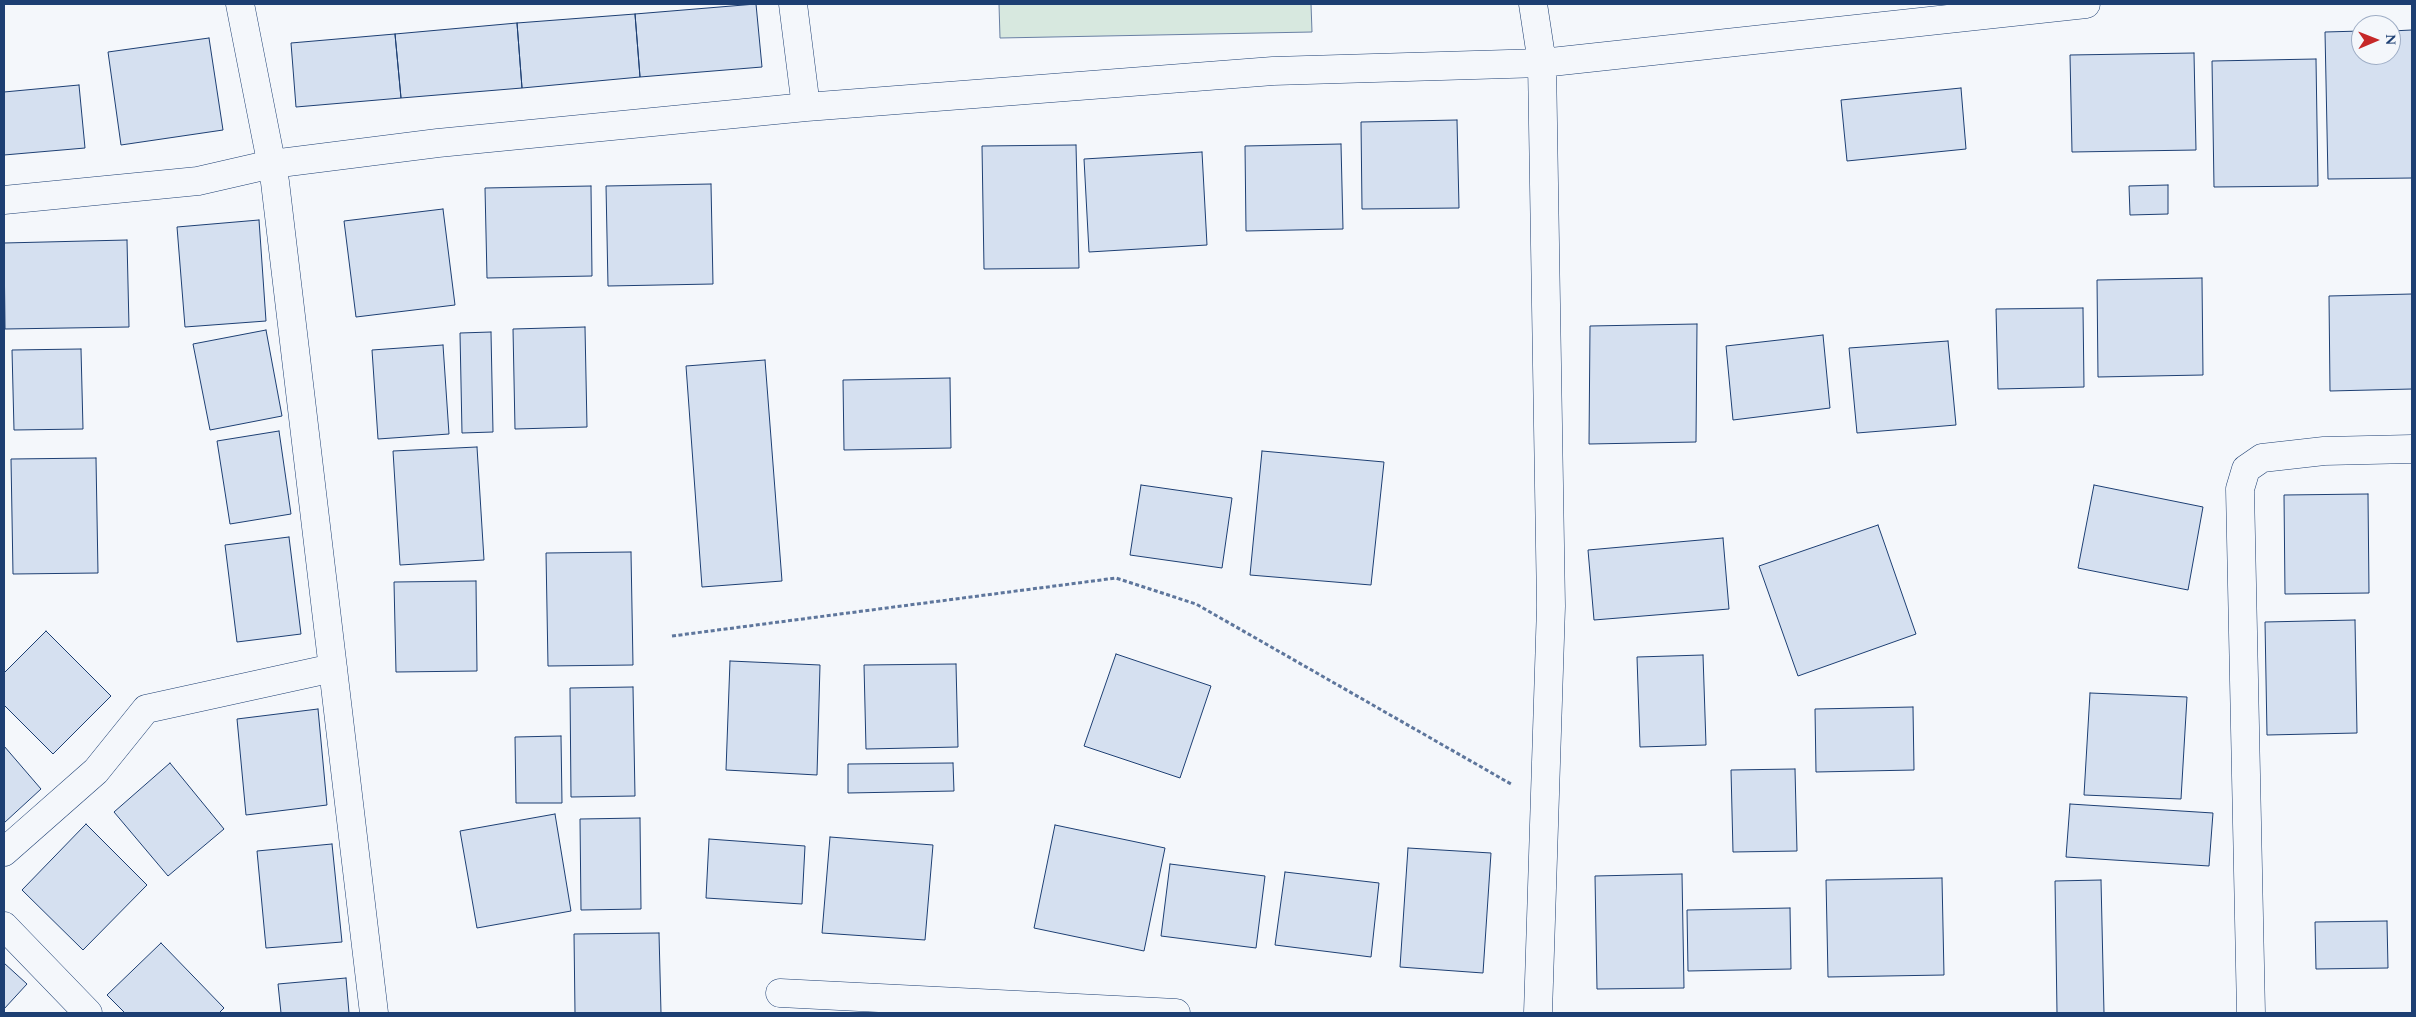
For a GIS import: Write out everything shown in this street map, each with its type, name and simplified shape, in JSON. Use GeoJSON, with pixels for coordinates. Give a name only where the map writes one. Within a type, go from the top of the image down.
{"type":"FeatureCollection","features":[{"type":"Feature","properties":{"kind":"street"},"geometry":{"type":"LineString","coordinates":[[240,4],[272,164],[374,1013]]}},
{"type":"Feature","properties":{"kind":"street"},"geometry":{"type":"LineString","coordinates":[[793,4],[806,108]]}},
{"type":"Feature","properties":{"kind":"street"},"geometry":{"type":"LineString","coordinates":[[1533,4],[1542,63],[1551,606],[1538,1013]]}},
{"type":"Feature","properties":{"kind":"street"},"geometry":{"type":"LineString","coordinates":[[4,200],[198,181],[272,164],[438,143],[806,108],[1272,71],[1542,63],[2011,8],[2086,4]]}},
{"type":"Feature","properties":{"kind":"street"},"geometry":{"type":"LineString","coordinates":[[2251,1013],[2240,489],[2246,469],[2262,458],[2324,451],[2412,449]]}},
{"type":"Feature","properties":{"kind":"street"},"geometry":{"type":"LineString","coordinates":[[4,852],[96,771],[146,709],[333,668]]}},
{"type":"Feature","properties":{"kind":"street"},"geometry":{"type":"LineString","coordinates":[[4,926],[88,1013]]}},
{"type":"Feature","properties":{"kind":"street"},"geometry":{"type":"LineString","coordinates":[[780,993],[1176,1013]]}},
{"type":"Feature","properties":{"kind":"path"},"geometry":{"type":"LineString","coordinates":[[672,636],[1116,578],[1196,604],[1546,804]]}},
{"type":"Feature","properties":{"kind":"shaded area"},"geometry":{"type":"Polygon","coordinates":[[[999,4],[1311,4],[1312,32],[1000,38],[999,4]]]}},
{"type":"Feature","properties":{"kind":"building"},"geometry":{"type":"Polygon","coordinates":[[[756,4],[762,67],[640,77],[635,14],[756,4]]]}},
{"type":"Feature","properties":{"kind":"building"},"geometry":{"type":"Polygon","coordinates":[[[635,14],[640,77],[522,88],[517,23],[635,14]]]}},
{"type":"Feature","properties":{"kind":"building"},"geometry":{"type":"Polygon","coordinates":[[[517,23],[522,88],[401,98],[395,34],[517,23]]]}},
{"type":"Feature","properties":{"kind":"building"},"geometry":{"type":"Polygon","coordinates":[[[2412,30],[2412,178],[2328,179],[2325,32],[2351,31],[2351,65],[2401,65],[2401,31],[2412,30]]]}},
{"type":"Feature","properties":{"kind":"building"},"geometry":{"type":"Polygon","coordinates":[[[395,34],[401,98],[296,107],[291,43],[395,34]]]}},
{"type":"Feature","properties":{"kind":"building"},"geometry":{"type":"Polygon","coordinates":[[[209,38],[223,130],[121,145],[108,52],[209,38]]]}},
{"type":"Feature","properties":{"kind":"building"},"geometry":{"type":"Polygon","coordinates":[[[2194,53],[2196,150],[2072,152],[2070,55],[2194,53]]]}},
{"type":"Feature","properties":{"kind":"building"},"geometry":{"type":"Polygon","coordinates":[[[2316,59],[2318,186],[2214,187],[2212,61],[2316,59]]]}},
{"type":"Feature","properties":{"kind":"building"},"geometry":{"type":"Polygon","coordinates":[[[79,85],[85,148],[4,155],[4,92],[79,85]]]}},
{"type":"Feature","properties":{"kind":"building"},"geometry":{"type":"Polygon","coordinates":[[[1961,88],[1966,149],[1847,161],[1841,100],[1961,88]]]}},
{"type":"Feature","properties":{"kind":"building"},"geometry":{"type":"Polygon","coordinates":[[[1457,120],[1459,208],[1362,209],[1361,122],[1457,120]]]}},
{"type":"Feature","properties":{"kind":"building"},"geometry":{"type":"Polygon","coordinates":[[[1341,144],[1343,229],[1246,231],[1245,146],[1341,144]]]}},
{"type":"Feature","properties":{"kind":"building"},"geometry":{"type":"Polygon","coordinates":[[[1076,145],[1079,268],[984,269],[982,146],[1076,145]]]}},
{"type":"Feature","properties":{"kind":"building"},"geometry":{"type":"Polygon","coordinates":[[[1202,152],[1207,245],[1089,252],[1084,159],[1202,152]]]}},
{"type":"Feature","properties":{"kind":"building"},"geometry":{"type":"Polygon","coordinates":[[[711,184],[713,284],[608,286],[606,186],[711,184]]]}},
{"type":"Feature","properties":{"kind":"building"},"geometry":{"type":"Polygon","coordinates":[[[2168,185],[2168,214],[2130,215],[2129,186],[2168,185]]]}},
{"type":"Feature","properties":{"kind":"building"},"geometry":{"type":"Polygon","coordinates":[[[591,186],[592,276],[487,278],[485,188],[591,186]]]}},
{"type":"Feature","properties":{"kind":"building"},"geometry":{"type":"Polygon","coordinates":[[[443,209],[455,305],[356,317],[344,221],[443,209]]]}},
{"type":"Feature","properties":{"kind":"building"},"geometry":{"type":"Polygon","coordinates":[[[259,220],[266,321],[185,327],[177,227],[259,220]]]}},
{"type":"Feature","properties":{"kind":"building"},"geometry":{"type":"Polygon","coordinates":[[[127,240],[129,327],[5,329],[4,243],[127,240]]]}},
{"type":"Feature","properties":{"kind":"building"},"geometry":{"type":"Polygon","coordinates":[[[2202,278],[2203,375],[2098,377],[2097,280],[2202,278]]]}},
{"type":"Feature","properties":{"kind":"building"},"geometry":{"type":"Polygon","coordinates":[[[2412,294],[2412,389],[2330,391],[2329,296],[2412,294]]]}},
{"type":"Feature","properties":{"kind":"building"},"geometry":{"type":"Polygon","coordinates":[[[2083,308],[2084,387],[1998,389],[1996,309],[2083,308]]]}},
{"type":"Feature","properties":{"kind":"building"},"geometry":{"type":"Polygon","coordinates":[[[1697,324],[1696,442],[1589,444],[1590,326],[1697,324]]]}},
{"type":"Feature","properties":{"kind":"building"},"geometry":{"type":"Polygon","coordinates":[[[585,327],[587,427],[515,429],[513,329],[585,327]]]}},
{"type":"Feature","properties":{"kind":"building"},"geometry":{"type":"Polygon","coordinates":[[[266,330],[282,416],[210,430],[193,344],[266,330]]]}},
{"type":"Feature","properties":{"kind":"building"},"geometry":{"type":"Polygon","coordinates":[[[491,332],[493,432],[462,433],[460,333],[491,332]]]}},
{"type":"Feature","properties":{"kind":"building"},"geometry":{"type":"Polygon","coordinates":[[[1823,335],[1830,408],[1733,420],[1726,346],[1823,335]]]}},
{"type":"Feature","properties":{"kind":"building"},"geometry":{"type":"Polygon","coordinates":[[[1948,341],[1956,425],[1857,433],[1849,348],[1948,341]]]}},
{"type":"Feature","properties":{"kind":"building"},"geometry":{"type":"Polygon","coordinates":[[[443,345],[449,434],[378,439],[372,350],[443,345]]]}},
{"type":"Feature","properties":{"kind":"building"},"geometry":{"type":"Polygon","coordinates":[[[81,349],[83,429],[14,430],[12,350],[81,349]]]}},
{"type":"Feature","properties":{"kind":"building"},"geometry":{"type":"Polygon","coordinates":[[[765,360],[782,581],[702,587],[686,366],[765,360]]]}},
{"type":"Feature","properties":{"kind":"building"},"geometry":{"type":"Polygon","coordinates":[[[950,378],[951,448],[844,450],[843,380],[950,378]]]}},
{"type":"Feature","properties":{"kind":"building"},"geometry":{"type":"Polygon","coordinates":[[[279,431],[291,514],[230,524],[217,441],[279,431]]]}},
{"type":"Feature","properties":{"kind":"building"},"geometry":{"type":"Polygon","coordinates":[[[477,447],[484,560],[400,565],[393,451],[477,447]]]}},
{"type":"Feature","properties":{"kind":"building"},"geometry":{"type":"Polygon","coordinates":[[[1262,451],[1384,462],[1371,585],[1250,575],[1262,451]]]}},
{"type":"Feature","properties":{"kind":"building"},"geometry":{"type":"Polygon","coordinates":[[[96,458],[98,573],[13,574],[11,459],[96,458]]]}},
{"type":"Feature","properties":{"kind":"building"},"geometry":{"type":"Polygon","coordinates":[[[1141,485],[1232,498],[1222,568],[1130,555],[1141,485]]]}},
{"type":"Feature","properties":{"kind":"building"},"geometry":{"type":"Polygon","coordinates":[[[2094,485],[2203,507],[2188,590],[2078,568],[2094,485]]]}},
{"type":"Feature","properties":{"kind":"building"},"geometry":{"type":"Polygon","coordinates":[[[2368,494],[2369,593],[2285,594],[2284,495],[2368,494]]]}},
{"type":"Feature","properties":{"kind":"building"},"geometry":{"type":"Polygon","coordinates":[[[1878,525],[1916,634],[1798,676],[1759,566],[1878,525]]]}},
{"type":"Feature","properties":{"kind":"building"},"geometry":{"type":"Polygon","coordinates":[[[289,537],[301,634],[237,642],[225,545],[289,537]]]}},
{"type":"Feature","properties":{"kind":"building"},"geometry":{"type":"Polygon","coordinates":[[[1723,538],[1729,609],[1594,620],[1588,550],[1723,538]]]}},
{"type":"Feature","properties":{"kind":"building"},"geometry":{"type":"Polygon","coordinates":[[[631,552],[633,665],[548,666],[546,553],[631,552]]]}},
{"type":"Feature","properties":{"kind":"building"},"geometry":{"type":"Polygon","coordinates":[[[476,581],[477,671],[396,672],[394,582],[476,581]]]}},
{"type":"Feature","properties":{"kind":"building"},"geometry":{"type":"Polygon","coordinates":[[[2355,620],[2357,733],[2267,735],[2265,622],[2355,620]]]}},
{"type":"Feature","properties":{"kind":"building"},"geometry":{"type":"Polygon","coordinates":[[[46,631],[111,696],[53,754],[4,705],[4,673],[46,631]]]}},
{"type":"Feature","properties":{"kind":"building"},"geometry":{"type":"Polygon","coordinates":[[[1116,654],[1211,686],[1180,778],[1084,746],[1116,654]]]}},
{"type":"Feature","properties":{"kind":"building"},"geometry":{"type":"Polygon","coordinates":[[[1703,655],[1706,745],[1640,747],[1637,657],[1703,655]]]}},
{"type":"Feature","properties":{"kind":"building"},"geometry":{"type":"Polygon","coordinates":[[[730,661],[820,665],[817,775],[726,770],[730,661]]]}},
{"type":"Feature","properties":{"kind":"building"},"geometry":{"type":"Polygon","coordinates":[[[956,664],[958,747],[866,749],[864,665],[956,664]]]}},
{"type":"Feature","properties":{"kind":"building"},"geometry":{"type":"Polygon","coordinates":[[[633,687],[635,796],[571,797],[570,688],[633,687]]]}},
{"type":"Feature","properties":{"kind":"building"},"geometry":{"type":"Polygon","coordinates":[[[2090,693],[2187,697],[2181,799],[2084,795],[2090,693]]]}},
{"type":"Feature","properties":{"kind":"building"},"geometry":{"type":"Polygon","coordinates":[[[1913,707],[1914,770],[1816,772],[1815,709],[1913,707]]]}},
{"type":"Feature","properties":{"kind":"building"},"geometry":{"type":"Polygon","coordinates":[[[318,709],[327,805],[246,815],[237,719],[318,709]]]}},
{"type":"Feature","properties":{"kind":"building"},"geometry":{"type":"Polygon","coordinates":[[[561,736],[562,803],[516,803],[515,737],[561,736]]]}},
{"type":"Feature","properties":{"kind":"building"},"geometry":{"type":"Polygon","coordinates":[[[4,746],[41,789],[4,823],[4,746]]]}},
{"type":"Feature","properties":{"kind":"building"},"geometry":{"type":"Polygon","coordinates":[[[170,763],[224,829],[168,876],[114,812],[170,763]]]}},
{"type":"Feature","properties":{"kind":"building"},"geometry":{"type":"Polygon","coordinates":[[[953,763],[954,791],[848,793],[848,764],[953,763]]]}},
{"type":"Feature","properties":{"kind":"building"},"geometry":{"type":"Polygon","coordinates":[[[1795,769],[1797,851],[1733,852],[1731,770],[1795,769]]]}},
{"type":"Feature","properties":{"kind":"building"},"geometry":{"type":"Polygon","coordinates":[[[2070,804],[2213,813],[2209,866],[2066,857],[2070,804]]]}},
{"type":"Feature","properties":{"kind":"building"},"geometry":{"type":"Polygon","coordinates":[[[555,814],[571,911],[477,928],[460,831],[555,814]]]}},
{"type":"Feature","properties":{"kind":"building"},"geometry":{"type":"Polygon","coordinates":[[[640,818],[641,909],[581,910],[580,819],[640,818]]]}},
{"type":"Feature","properties":{"kind":"building"},"geometry":{"type":"Polygon","coordinates":[[[86,824],[147,885],[83,950],[22,890],[86,824]]]}},
{"type":"Feature","properties":{"kind":"building"},"geometry":{"type":"Polygon","coordinates":[[[1055,825],[1165,848],[1144,951],[1034,928],[1055,825]]]}},
{"type":"Feature","properties":{"kind":"building"},"geometry":{"type":"Polygon","coordinates":[[[830,837],[933,845],[925,940],[822,933],[830,837]]]}},
{"type":"Feature","properties":{"kind":"building"},"geometry":{"type":"Polygon","coordinates":[[[709,839],[805,846],[802,904],[706,898],[709,839]]]}},
{"type":"Feature","properties":{"kind":"building"},"geometry":{"type":"Polygon","coordinates":[[[332,844],[342,942],[266,948],[257,851],[332,844]]]}},
{"type":"Feature","properties":{"kind":"building"},"geometry":{"type":"Polygon","coordinates":[[[1408,848],[1491,853],[1483,973],[1400,967],[1408,848]]]}},
{"type":"Feature","properties":{"kind":"building"},"geometry":{"type":"Polygon","coordinates":[[[1170,864],[1265,876],[1256,948],[1161,936],[1170,864]]]}},
{"type":"Feature","properties":{"kind":"building"},"geometry":{"type":"Polygon","coordinates":[[[1285,872],[1379,883],[1371,957],[1275,945],[1285,872]]]}},
{"type":"Feature","properties":{"kind":"building"},"geometry":{"type":"Polygon","coordinates":[[[1682,874],[1684,988],[1597,989],[1595,876],[1682,874]]]}},
{"type":"Feature","properties":{"kind":"building"},"geometry":{"type":"Polygon","coordinates":[[[1942,878],[1944,975],[1828,977],[1826,880],[1942,878]]]}},
{"type":"Feature","properties":{"kind":"building"},"geometry":{"type":"Polygon","coordinates":[[[2101,880],[2104,1013],[2057,1013],[2055,881],[2101,880]]]}},
{"type":"Feature","properties":{"kind":"building"},"geometry":{"type":"Polygon","coordinates":[[[1790,908],[1791,969],[1688,971],[1687,910],[1790,908]]]}},
{"type":"Feature","properties":{"kind":"building"},"geometry":{"type":"Polygon","coordinates":[[[2387,921],[2388,968],[2316,969],[2315,922],[2387,921]]]}},
{"type":"Feature","properties":{"kind":"building"},"geometry":{"type":"Polygon","coordinates":[[[659,933],[661,1013],[575,1013],[574,934],[659,933]]]}},
{"type":"Feature","properties":{"kind":"building"},"geometry":{"type":"Polygon","coordinates":[[[161,943],[224,1008],[219,1013],[125,1013],[107,995],[161,943]]]}},
{"type":"Feature","properties":{"kind":"building"},"geometry":{"type":"Polygon","coordinates":[[[4,963],[27,984],[4,1009],[4,963]]]}},
{"type":"Feature","properties":{"kind":"building"},"geometry":{"type":"Polygon","coordinates":[[[346,978],[349,1013],[281,1013],[278,984],[346,978]]]}}]}
